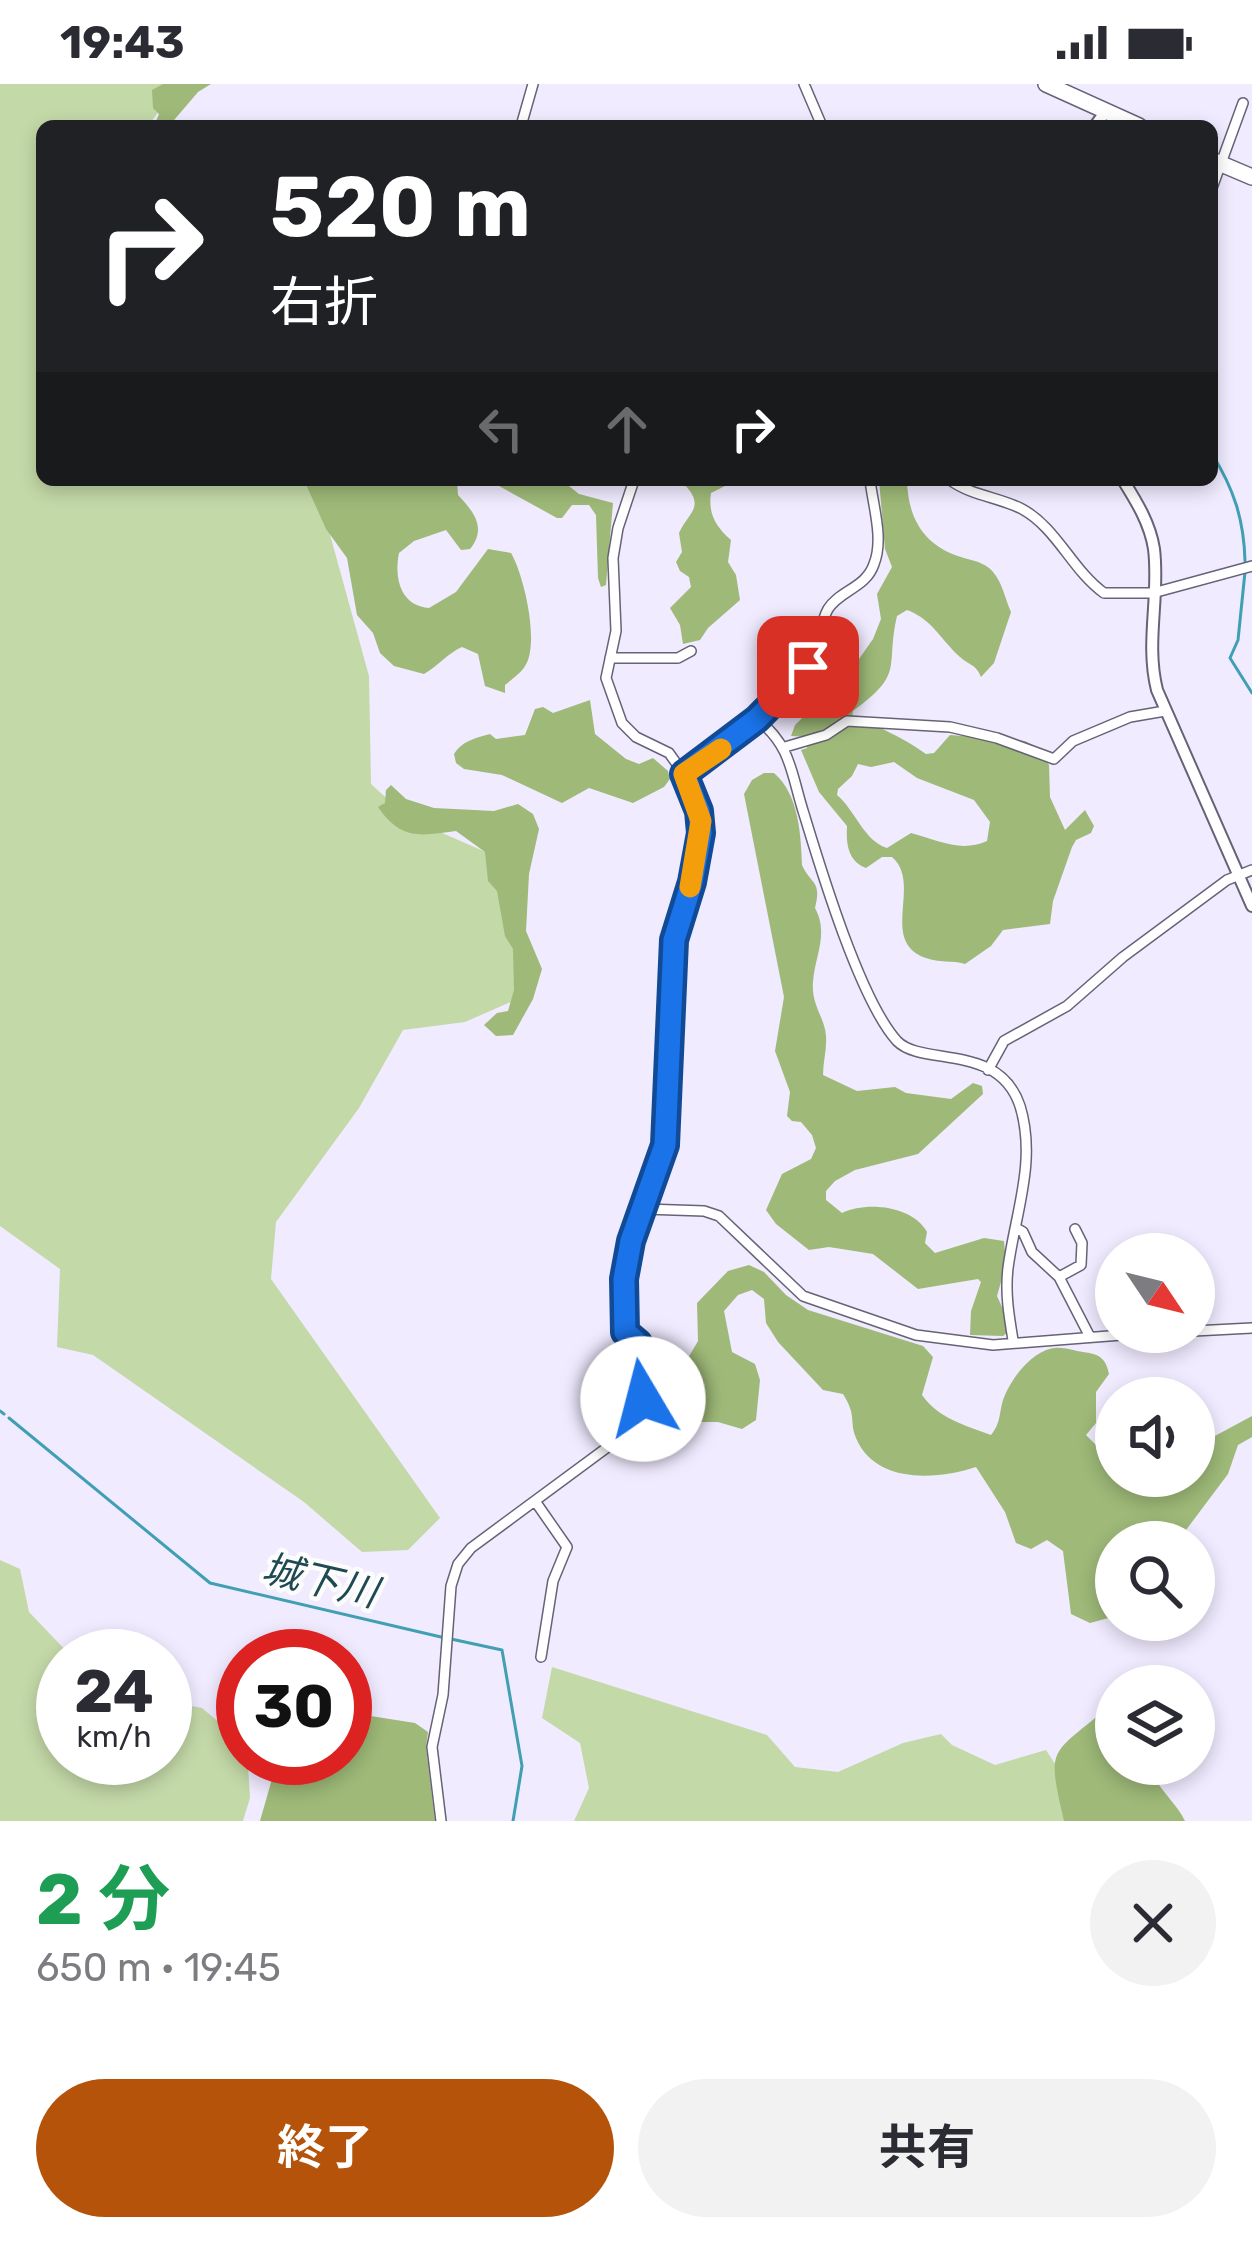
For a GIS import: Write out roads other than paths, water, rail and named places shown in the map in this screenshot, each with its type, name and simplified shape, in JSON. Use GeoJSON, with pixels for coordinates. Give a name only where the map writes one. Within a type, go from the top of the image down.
{"type":"FeatureCollection","features":[{"type":"Feature","properties":{"kind":"highway"},"geometry":{"type":"LineString","coordinates":[[1046,84],[1126,120]]}},
{"type":"Feature","properties":{"kind":"highway"},"geometry":{"type":"LineString","coordinates":[[1218,162],[1252,177]]}},
{"type":"Feature","properties":{"kind":"street"},"geometry":{"type":"LineString","coordinates":[[523,120],[533,84]]}},
{"type":"Feature","properties":{"kind":"street"},"geometry":{"type":"LineString","coordinates":[[804,84],[819,120]]}},
{"type":"Feature","properties":{"kind":"street"},"geometry":{"type":"LineString","coordinates":[[1218,162],[1243,103]]}},
{"type":"Feature","properties":{"kind":"street"},"geometry":{"type":"LineString","coordinates":[[1099,120],[1106,111]]}},
{"type":"Feature","properties":{"kind":"street"},"geometry":{"type":"LineString","coordinates":[[442,1821],[431,1747],[443,1695],[451,1586],[462,1557],[624,1436],[639,1412],[643,1386],[638,1343],[625,1332],[623,1312],[631,1241],[665,1145],[674,940],[701,833],[699,811],[684,774],[669,753],[636,737],[622,723],[605,678],[616,631],[613,558],[632,486]]}},
{"type":"Feature","properties":{"kind":"street"},"geometry":{"type":"LineString","coordinates":[[684,774],[757,719],[808,667],[828,609],[872,570],[877,551],[872,486]]}},
{"type":"Feature","properties":{"kind":"street"},"geometry":{"type":"LineString","coordinates":[[959,486],[1022,509],[1046,528],[1104,593],[1153,593],[1252,566]]}},
{"type":"Feature","properties":{"kind":"street"},"geometry":{"type":"LineString","coordinates":[[1126,486],[1154,549],[1150,662],[1165,711],[1252,906]]}},
{"type":"Feature","properties":{"kind":"street"},"geometry":{"type":"LineString","coordinates":[[610,658],[678,658],[692,651]]}},
{"type":"Feature","properties":{"kind":"street"},"geometry":{"type":"LineString","coordinates":[[785,747],[826,735],[847,721],[950,727],[1054,759],[1073,741],[1130,717],[1165,711]]}},
{"type":"Feature","properties":{"kind":"street"},"geometry":{"type":"LineString","coordinates":[[757,719],[785,747],[860,974],[894,1037],[909,1049],[970,1060],[1007,1086],[1019,1103],[1026,1174],[1006,1292],[1013,1340]]}},
{"type":"Feature","properties":{"kind":"street"},"geometry":{"type":"LineString","coordinates":[[988,1070],[1004,1041],[1066,1006],[1123,957],[1252,870]]}},
{"type":"Feature","properties":{"kind":"street"},"geometry":{"type":"LineString","coordinates":[[645,1209],[704,1211],[726,1220],[791,1287],[815,1301],[916,1335],[970,1344],[1095,1335]]}},
{"type":"Feature","properties":{"kind":"street"},"geometry":{"type":"LineString","coordinates":[[1016,1228],[1023,1232],[1032,1252],[1059,1277],[1088,1335]]}},
{"type":"Feature","properties":{"kind":"street"},"geometry":{"type":"LineString","coordinates":[[1059,1277],[1082,1265],[1082,1243],[1075,1229]]}},
{"type":"Feature","properties":{"kind":"street"},"geometry":{"type":"LineString","coordinates":[[1215,1329],[1252,1328]]}},
{"type":"Feature","properties":{"kind":"street"},"geometry":{"type":"LineString","coordinates":[[535,1501],[567,1547],[554,1581],[541,1657]]}},
{"type":"Feature","properties":{"kind":"waterway"},"geometry":{"type":"LineString","coordinates":[[1218,465],[1236,505],[1245,561]]}},
{"type":"Feature","properties":{"kind":"waterway"},"geometry":{"type":"LineString","coordinates":[[1245,572],[1238,640],[1230,658],[1252,693]]}},
{"type":"Feature","properties":{"kind":"waterway","name":"城下川"},"geometry":{"type":"LineString","coordinates":[[0,1411],[4,1414]]}},
{"type":"Feature","properties":{"kind":"waterway","name":"城下川"},"geometry":{"type":"LineString","coordinates":[[9,1418],[210,1583],[441,1637]]}},
{"type":"Feature","properties":{"kind":"waterway","name":"城下川"},"geometry":{"type":"LineString","coordinates":[[451,1639],[502,1650],[522,1766],[513,1821]]}}]}
